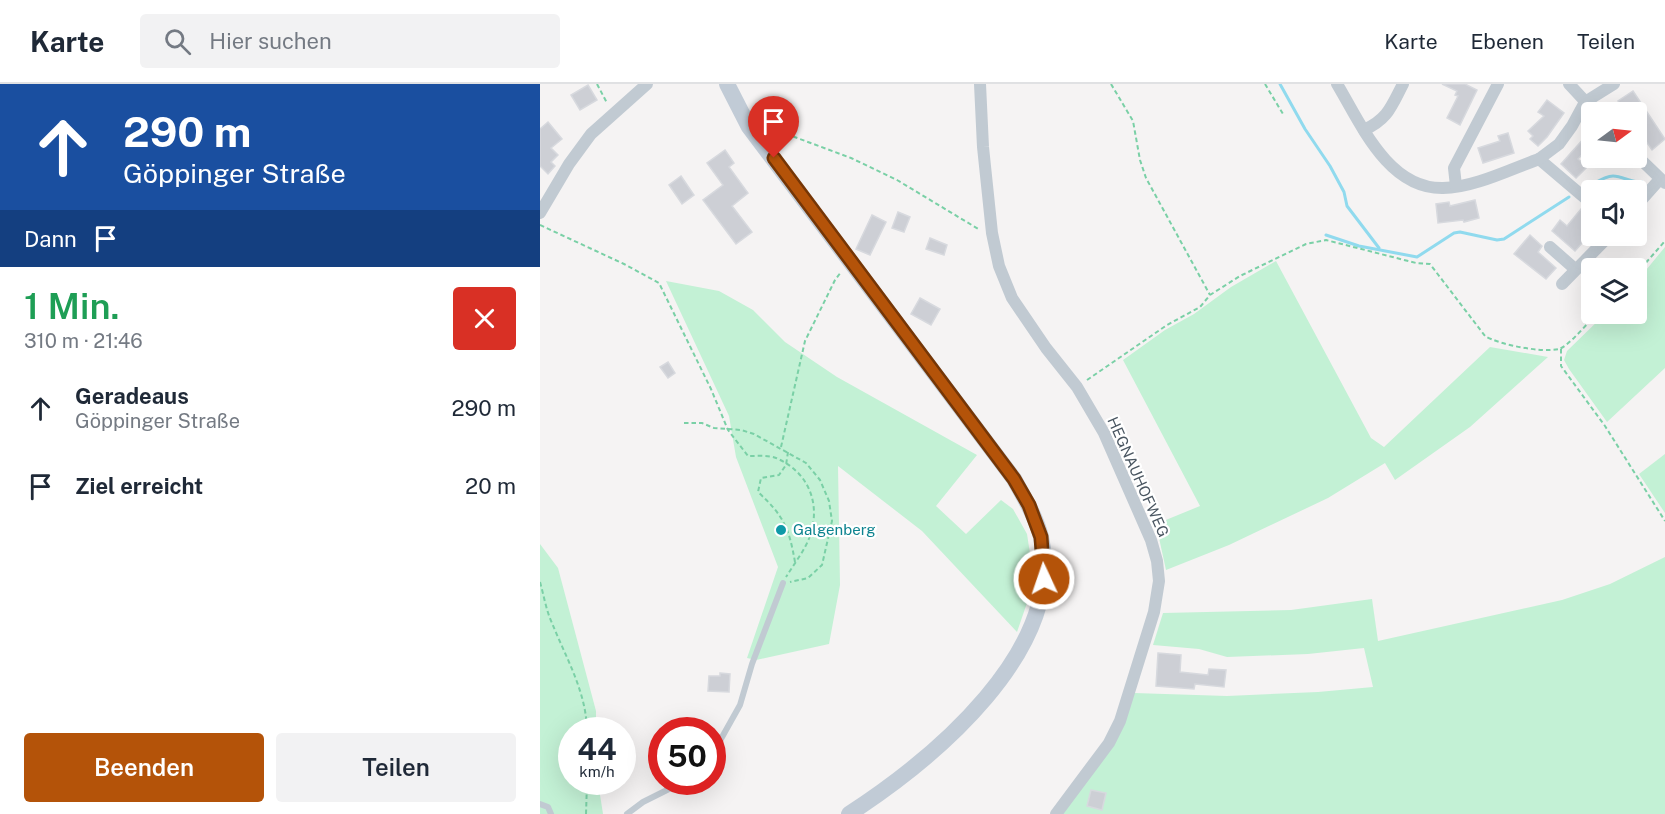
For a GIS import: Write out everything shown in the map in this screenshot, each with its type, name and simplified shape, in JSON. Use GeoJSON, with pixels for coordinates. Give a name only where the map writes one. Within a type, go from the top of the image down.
{"type":"FeatureCollection","features":[{"type":"Feature","properties":{"kind":"main road"},"geometry":{"type":"LineString","coordinates":[[727,84],[749,127],[1014,479],[1029,505],[1041,537],[1044,579],[1027,636],[1010,666],[958,730],[868,802],[849,814]]}},
{"type":"Feature","properties":{"kind":"street"},"geometry":{"type":"LineString","coordinates":[[540,213],[569,164],[591,134],[647,84]]}},
{"type":"Feature","properties":{"kind":"street","name":"HEGNAUHOFWEG"},"geometry":{"type":"LineString","coordinates":[[980,84],[983,147],[992,233],[999,266],[1012,298],[1046,348],[1077,387],[1104,433],[1151,540],[1159,580],[1154,612],[1120,721],[1110,743],[1056,814]]}},
{"type":"Feature","properties":{"kind":"street"},"geometry":{"type":"LineString","coordinates":[[1337,84],[1382,158],[1402,177],[1430,187],[1456,186],[1539,159],[1559,144],[1581,109]]}},
{"type":"Feature","properties":{"kind":"street"},"geometry":{"type":"LineString","coordinates":[[1364,130],[1379,123],[1387,115],[1403,84]]}},
{"type":"Feature","properties":{"kind":"street"},"geometry":{"type":"LineString","coordinates":[[1456,186],[1454,168],[1498,84]]}},
{"type":"Feature","properties":{"kind":"street"},"geometry":{"type":"LineString","coordinates":[[1569,84],[1585,102],[1614,84]]}},
{"type":"Feature","properties":{"kind":"street"},"geometry":{"type":"LineString","coordinates":[[1539,159],[1581,195]]}},
{"type":"Feature","properties":{"kind":"street"},"geometry":{"type":"LineString","coordinates":[[1647,166],[1663,181],[1647,196]]}},
{"type":"Feature","properties":{"kind":"street"},"geometry":{"type":"LineString","coordinates":[[1562,284],[1599,246]]}},
{"type":"Feature","properties":{"kind":"street"},"geometry":{"type":"LineString","coordinates":[[1550,248],[1575,269]]}},
{"type":"Feature","properties":{"kind":"lane"},"geometry":{"type":"LineString","coordinates":[[726,730],[740,705],[752,664],[783,583]]}},
{"type":"Feature","properties":{"kind":"lane"},"geometry":{"type":"LineString","coordinates":[[627,814],[657,795]]}},
{"type":"Feature","properties":{"kind":"lane"},"geometry":{"type":"LineString","coordinates":[[540,804],[548,807],[551,814]]}},
{"type":"Feature","properties":{"kind":"path"},"geometry":{"type":"LineString","coordinates":[[597,84],[613,114]]}},
{"type":"Feature","properties":{"kind":"path"},"geometry":{"type":"LineString","coordinates":[[1111,84],[1133,121],[1140,160],[1146,178],[1210,295]]}},
{"type":"Feature","properties":{"kind":"path"},"geometry":{"type":"LineString","coordinates":[[1265,84],[1283,114]]}},
{"type":"Feature","properties":{"kind":"path"},"geometry":{"type":"LineString","coordinates":[[749,127],[765,126],[851,158],[897,180],[982,231],[992,233]]}},
{"type":"Feature","properties":{"kind":"path"},"geometry":{"type":"LineString","coordinates":[[540,225],[660,283],[728,430],[748,456],[775,457],[800,475],[811,493],[815,515],[809,538],[783,583]]}},
{"type":"Feature","properties":{"kind":"path"},"geometry":{"type":"LineString","coordinates":[[1077,387],[1157,331],[1200,307],[1210,295],[1240,276],[1306,244],[1326,240],[1416,263],[1430,264],[1485,336],[1496,342],[1546,350],[1561,348],[1586,324]]}},
{"type":"Feature","properties":{"kind":"path"},"geometry":{"type":"LineString","coordinates":[[1647,261],[1665,241]]}},
{"type":"Feature","properties":{"kind":"path"},"geometry":{"type":"LineString","coordinates":[[781,447],[806,341],[835,280],[852,262]]}},
{"type":"Feature","properties":{"kind":"path"},"geometry":{"type":"LineString","coordinates":[[1561,348],[1561,366],[1605,426],[1665,521]]}},
{"type":"Feature","properties":{"kind":"path"},"geometry":{"type":"LineString","coordinates":[[684,423],[702,423],[754,434],[806,463],[820,480],[829,501],[832,521],[822,565],[808,578],[783,583]]}},
{"type":"Feature","properties":{"kind":"path"},"geometry":{"type":"LineString","coordinates":[[788,452],[786,465],[779,475],[761,478],[758,492],[777,510],[790,535],[795,562]]}},
{"type":"Feature","properties":{"kind":"path"},"geometry":{"type":"LineString","coordinates":[[540,582],[551,621],[575,672],[585,717]]}},
{"type":"Feature","properties":{"kind":"path"},"geometry":{"type":"LineString","coordinates":[[586,814],[587,795]]}},
{"type":"Feature","properties":{"kind":"green space"},"geometry":{"type":"Polygon","coordinates":[[[1665,247],[1665,368],[1607,422],[1564,360],[1567,351],[1595,324],[1647,324],[1647,269],[1665,247]]]}},
{"type":"Feature","properties":{"kind":"green space"},"geometry":{"type":"Polygon","coordinates":[[[1276,261],[1371,438],[1384,447],[1490,347],[1548,357],[1470,427],[1395,480],[1385,463],[1328,498],[1229,545],[1166,570],[1156,524],[1200,506],[1123,360],[1231,287],[1276,261]]]}},
{"type":"Feature","properties":{"kind":"green space"},"geometry":{"type":"Polygon","coordinates":[[[666,281],[719,291],[753,310],[785,342],[837,377],[977,455],[936,506],[966,534],[1001,500],[1013,509],[1027,534],[1033,573],[1028,600],[1017,632],[922,531],[838,466],[840,585],[829,644],[756,660],[747,658],[778,567],[736,457],[729,416],[666,281]]]}},
{"type":"Feature","properties":{"kind":"green space"},"geometry":{"type":"Polygon","coordinates":[[[1665,454],[1665,513],[1639,474],[1665,454]]]}},
{"type":"Feature","properties":{"kind":"green space"},"geometry":{"type":"Polygon","coordinates":[[[540,544],[558,568],[596,711],[596,717],[558,717],[558,795],[600,795],[603,814],[540,814],[540,544]]]}},
{"type":"Feature","properties":{"kind":"green space"},"geometry":{"type":"Polygon","coordinates":[[[1665,557],[1665,814],[1061,814],[1134,693],[1227,696],[1373,687],[1364,648],[1308,654],[1227,657],[1199,649],[1153,645],[1163,613],[1291,610],[1372,599],[1378,641],[1562,600],[1610,584],[1665,557]]]}},
{"type":"Feature","properties":{"kind":"building"},"geometry":{"type":"Polygon","coordinates":[[[1442,84],[1465,84],[1477,90],[1460,125],[1447,118],[1458,96],[1455,95],[1457,91],[1442,84]]]}},
{"type":"Feature","properties":{"kind":"building"},"geometry":{"type":"Polygon","coordinates":[[[588,85],[597,100],[580,110],[571,95],[588,85]]]}},
{"type":"Feature","properties":{"kind":"building"},"geometry":{"type":"Polygon","coordinates":[[[1633,91],[1640,102],[1619,102],[1633,91]]]}},
{"type":"Feature","properties":{"kind":"building"},"geometry":{"type":"Polygon","coordinates":[[[1547,100],[1564,113],[1538,146],[1530,139],[1533,136],[1528,131],[1544,116],[1538,112],[1547,100]]]}},
{"type":"Feature","properties":{"kind":"building"},"geometry":{"type":"Polygon","coordinates":[[[1647,112],[1665,139],[1652,150],[1647,143],[1647,112]]]}},
{"type":"Feature","properties":{"kind":"building"},"geometry":{"type":"Polygon","coordinates":[[[548,122],[562,139],[551,148],[558,155],[551,162],[555,166],[548,174],[540,166],[540,129],[548,122]]]}},
{"type":"Feature","properties":{"kind":"building"},"geometry":{"type":"Polygon","coordinates":[[[1508,133],[1514,153],[1483,163],[1478,148],[1500,141],[1498,136],[1508,133]]]}},
{"type":"Feature","properties":{"kind":"building"},"geometry":{"type":"Polygon","coordinates":[[[1581,142],[1581,156],[1578,159],[1581,162],[1581,168],[1586,168],[1576,178],[1561,164],[1581,142]]]}},
{"type":"Feature","properties":{"kind":"building"},"geometry":{"type":"Polygon","coordinates":[[[725,150],[734,163],[729,167],[748,193],[732,206],[752,232],[736,244],[703,200],[723,185],[707,163],[725,150]]]}},
{"type":"Feature","properties":{"kind":"building"},"geometry":{"type":"Polygon","coordinates":[[[681,176],[694,195],[682,204],[669,185],[681,176]]]}},
{"type":"Feature","properties":{"kind":"building"},"geometry":{"type":"Polygon","coordinates":[[[1475,200],[1479,218],[1464,222],[1463,220],[1438,223],[1436,204],[1449,202],[1450,206],[1475,200]]]}},
{"type":"Feature","properties":{"kind":"building"},"geometry":{"type":"Polygon","coordinates":[[[1581,209],[1581,244],[1575,251],[1552,231],[1560,220],[1567,226],[1581,209]]]}},
{"type":"Feature","properties":{"kind":"building"},"geometry":{"type":"Polygon","coordinates":[[[898,212],[910,217],[904,232],[892,228],[898,212]]]}},
{"type":"Feature","properties":{"kind":"building"},"geometry":{"type":"Polygon","coordinates":[[[872,215],[886,222],[870,255],[856,249],[872,215]]]}},
{"type":"Feature","properties":{"kind":"building"},"geometry":{"type":"Polygon","coordinates":[[[1530,235],[1542,246],[1538,252],[1556,268],[1546,279],[1514,254],[1530,235]]]}},
{"type":"Feature","properties":{"kind":"building"},"geometry":{"type":"Polygon","coordinates":[[[930,238],[947,245],[944,255],[926,249],[930,238]]]}},
{"type":"Feature","properties":{"kind":"building"},"geometry":{"type":"Polygon","coordinates":[[[920,298],[940,309],[931,325],[911,314],[920,298]]]}},
{"type":"Feature","properties":{"kind":"building"},"geometry":{"type":"Polygon","coordinates":[[[668,362],[675,373],[668,378],[660,367],[668,362]]]}},
{"type":"Feature","properties":{"kind":"building"},"geometry":{"type":"Polygon","coordinates":[[[1158,653],[1181,655],[1180,672],[1208,675],[1209,669],[1226,670],[1224,687],[1195,684],[1194,689],[1156,686],[1158,653]]]}},
{"type":"Feature","properties":{"kind":"building"},"geometry":{"type":"Polygon","coordinates":[[[720,673],[730,674],[729,692],[708,691],[709,676],[720,676],[720,673]]]}},
{"type":"Feature","properties":{"kind":"building"},"geometry":{"type":"Polygon","coordinates":[[[1091,790],[1106,793],[1102,810],[1087,806],[1091,790]]]}},
{"type":"Feature","properties":{"kind":"waterway"},"geometry":{"type":"LineString","coordinates":[[1280,84],[1305,129],[1330,166],[1344,192],[1347,206],[1379,248]]}},
{"type":"Feature","properties":{"kind":"waterway"},"geometry":{"type":"LineString","coordinates":[[1601,180],[1610,176],[1631,180]]}},
{"type":"Feature","properties":{"kind":"waterway"},"geometry":{"type":"LineString","coordinates":[[1326,235],[1359,246],[1417,257],[1454,233],[1460,232],[1497,240],[1504,239],[1569,197]]}},
{"type":"Feature","properties":{"kind":"place","name":"Galgenberg"},"geometry":{"type":"Point","coordinates":[781,530]}},
{"type":"Feature","properties":{"kind":"route"},"geometry":{"type":"LineString","coordinates":[[774,158],[1014,479],[1029,505],[1041,537],[1044,579]]}}]}
